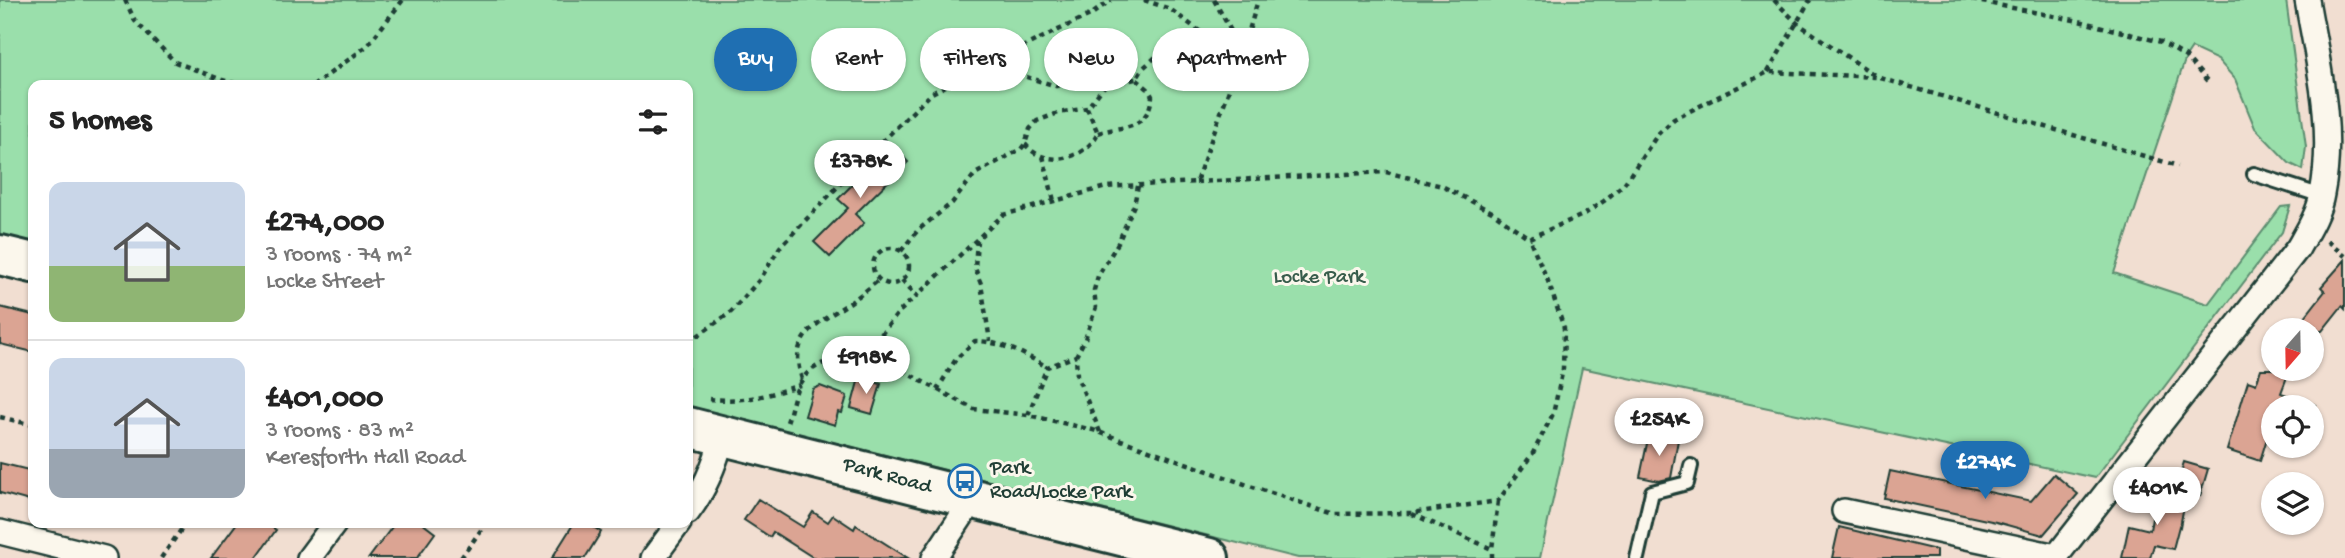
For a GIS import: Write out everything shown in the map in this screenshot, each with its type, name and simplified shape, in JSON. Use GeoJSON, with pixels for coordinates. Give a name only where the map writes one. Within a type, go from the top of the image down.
{"type":"FeatureCollection","features":[{"type":"Feature","properties":{"kind":"highway"},"geometry":{"type":"LineString","coordinates":[[0,255],[28,262]]}},
{"type":"Feature","properties":{"kind":"highway","name":"Park Road"},"geometry":{"type":"LineString","coordinates":[[703,420],[778,449],[1209,558]]}},
{"type":"Feature","properties":{"kind":"street"},"geometry":{"type":"LineString","coordinates":[[1844,511],[2055,557],[2298,248],[2322,196],[2327,159],[2326,106],[2307,0]]}},
{"type":"Feature","properties":{"kind":"street"},"geometry":{"type":"LineString","coordinates":[[693,506],[705,482],[703,420]]}},
{"type":"Feature","properties":{"kind":"street"},"geometry":{"type":"LineString","coordinates":[[934,558],[973,499]]}},
{"type":"Feature","properties":{"kind":"street"},"geometry":{"type":"LineString","coordinates":[[309,558],[331,528]]}},
{"type":"Feature","properties":{"kind":"street"},"geometry":{"type":"LineString","coordinates":[[653,558],[676,528]]}},
{"type":"Feature","properties":{"kind":"street"},"geometry":{"type":"LineString","coordinates":[[0,531],[104,558]]}},
{"type":"Feature","properties":{"kind":"lane"},"geometry":{"type":"LineString","coordinates":[[2254,174],[2322,196]]}},
{"type":"Feature","properties":{"kind":"lane"},"geometry":{"type":"LineString","coordinates":[[1637,558],[1651,492],[1687,483],[1691,466]]}},
{"type":"Feature","properties":{"kind":"path"},"geometry":{"type":"LineString","coordinates":[[125,0],[135,21],[175,62],[222,80]]}},
{"type":"Feature","properties":{"kind":"path"},"geometry":{"type":"LineString","coordinates":[[321,80],[368,46],[403,0]]}},
{"type":"Feature","properties":{"kind":"path"},"geometry":{"type":"LineString","coordinates":[[1030,44],[1092,14],[1111,0]]}},
{"type":"Feature","properties":{"kind":"path"},"geometry":{"type":"LineString","coordinates":[[1144,0],[1170,9],[1196,28]]}},
{"type":"Feature","properties":{"kind":"path"},"geometry":{"type":"LineString","coordinates":[[1156,4],[1161,0]]}},
{"type":"Feature","properties":{"kind":"path"},"geometry":{"type":"LineString","coordinates":[[1214,0],[1230,28]]}},
{"type":"Feature","properties":{"kind":"path"},"geometry":{"type":"LineString","coordinates":[[1250,28],[1258,0]]}},
{"type":"Feature","properties":{"kind":"path"},"geometry":{"type":"LineString","coordinates":[[1774,0],[1797,23],[1877,77]]}},
{"type":"Feature","properties":{"kind":"path"},"geometry":{"type":"LineString","coordinates":[[1768,72],[1810,0]]}},
{"type":"Feature","properties":{"kind":"path"},"geometry":{"type":"LineString","coordinates":[[1972,0],[2079,21],[2161,42],[2186,57],[2209,83]]}},
{"type":"Feature","properties":{"kind":"path"},"geometry":{"type":"LineString","coordinates":[[1138,76],[1152,60]]}},
{"type":"Feature","properties":{"kind":"path"},"geometry":{"type":"LineString","coordinates":[[1529,238],[1583,215],[1604,201],[1624,184],[1658,134],[1674,119],[1768,72],[1877,77],[2178,166]]}},
{"type":"Feature","properties":{"kind":"path"},"geometry":{"type":"LineString","coordinates":[[1098,133],[1129,128],[1140,122],[1147,113],[1152,96],[1138,81]]}},
{"type":"Feature","properties":{"kind":"path"},"geometry":{"type":"LineString","coordinates":[[693,338],[731,312],[761,278],[780,247],[863,160],[936,91]]}},
{"type":"Feature","properties":{"kind":"path"},"geometry":{"type":"LineString","coordinates":[[901,251],[918,230],[952,203],[975,174],[1021,149],[1030,129],[1037,121],[1058,113],[1087,108],[1100,91]]}},
{"type":"Feature","properties":{"kind":"path"},"geometry":{"type":"LineString","coordinates":[[1196,182],[1229,91]]}},
{"type":"Feature","properties":{"kind":"path"},"geometry":{"type":"LineString","coordinates":[[1025,144],[1031,152],[1060,159],[1086,150],[1098,133],[1087,108]]}},
{"type":"Feature","properties":{"kind":"path"},"geometry":{"type":"LineString","coordinates":[[1044,156],[1054,201]]}},
{"type":"Feature","properties":{"kind":"path"},"geometry":{"type":"LineString","coordinates":[[867,352],[899,312],[1003,215],[1106,187],[1386,172],[1442,186],[1492,212],[1529,238],[1548,281],[1564,328],[1563,369],[1553,414],[1533,453],[1498,501],[1492,558]]}},
{"type":"Feature","properties":{"kind":"path"},"geometry":{"type":"LineString","coordinates":[[1101,432],[1077,376],[1076,356],[1096,307],[1094,290],[1098,276],[1118,243],[1134,205],[1138,186]]}},
{"type":"Feature","properties":{"kind":"path"},"geometry":{"type":"LineString","coordinates":[[977,240],[975,268],[981,284],[990,341]]}},
{"type":"Feature","properties":{"kind":"path"},"geometry":{"type":"LineString","coordinates":[[890,248],[901,251],[909,265],[902,280],[892,284],[880,279],[874,271],[878,254],[890,248]]}},
{"type":"Feature","properties":{"kind":"path"},"geometry":{"type":"LineString","coordinates":[[778,449],[801,382],[798,368],[799,345],[806,332],[852,302],[880,279]]}},
{"type":"Feature","properties":{"kind":"path"},"geometry":{"type":"LineString","coordinates":[[902,280],[917,296]]}},
{"type":"Feature","properties":{"kind":"path"},"geometry":{"type":"LineString","coordinates":[[937,390],[956,359],[975,341],[990,341],[1047,367]]}},
{"type":"Feature","properties":{"kind":"path"},"geometry":{"type":"LineString","coordinates":[[703,420],[734,401],[759,398],[801,382],[825,362],[845,355],[867,352],[974,409],[1028,415],[1101,432],[1335,514],[1411,513],[1498,501]]}},
{"type":"Feature","properties":{"kind":"path"},"geometry":{"type":"LineString","coordinates":[[1028,415],[1047,367],[1076,356]]}},
{"type":"Feature","properties":{"kind":"path"},"geometry":{"type":"LineString","coordinates":[[0,417],[28,424]]}},
{"type":"Feature","properties":{"kind":"path"},"geometry":{"type":"LineString","coordinates":[[1411,513],[1492,550]]}},
{"type":"Feature","properties":{"kind":"path"},"geometry":{"type":"LineString","coordinates":[[161,558],[182,528]]}},
{"type":"Feature","properties":{"kind":"path"},"geometry":{"type":"LineString","coordinates":[[461,558],[481,530]]}},
{"type":"Feature","properties":{"kind":"green space","name":"Locke Park"},"geometry":{"type":"Polygon","coordinates":[[[0,0],[2286,0],[2306,147],[2303,170],[2289,163],[2255,128],[2235,79],[2218,60],[2192,48],[2186,57],[2114,273],[2208,304],[2281,207],[2290,206],[2282,232],[2095,478],[1582,368],[1540,558],[1298,558],[693,407],[693,80],[28,80],[28,242],[0,234],[0,0]]]}},
{"type":"Feature","properties":{"kind":"building"},"geometry":{"type":"Polygon","coordinates":[[[892,145],[908,162],[855,214],[864,223],[830,257],[814,242],[848,208],[838,199],[892,145]]]}},
{"type":"Feature","properties":{"kind":"building"},"geometry":{"type":"Polygon","coordinates":[[[2345,260],[2345,309],[2342,306],[2324,328],[2324,318],[2304,318],[2325,291],[2321,287],[2345,260]]]}},
{"type":"Feature","properties":{"kind":"building"},"geometry":{"type":"Polygon","coordinates":[[[0,307],[28,314],[28,351],[0,344],[0,307]]]}},
{"type":"Feature","properties":{"kind":"building"},"geometry":{"type":"Polygon","coordinates":[[[2261,369],[2261,382],[2285,382],[2281,393],[2287,395],[2261,395],[2260,461],[2227,450],[2248,381],[2256,384],[2261,369]]]}},
{"type":"Feature","properties":{"kind":"building"},"geometry":{"type":"Polygon","coordinates":[[[859,378],[881,384],[872,414],[851,408],[859,378]]]}},
{"type":"Feature","properties":{"kind":"building"},"geometry":{"type":"Polygon","coordinates":[[[820,386],[847,396],[842,413],[838,412],[835,425],[805,416],[813,389],[820,386]]]}},
{"type":"Feature","properties":{"kind":"building"},"geometry":{"type":"Polygon","coordinates":[[[1649,434],[1678,440],[1671,478],[1659,481],[1640,477],[1649,434]]]}},
{"type":"Feature","properties":{"kind":"building"},"geometry":{"type":"Polygon","coordinates":[[[2184,462],[2208,469],[2200,496],[2176,488],[2184,462]]]}},
{"type":"Feature","properties":{"kind":"building"},"geometry":{"type":"Polygon","coordinates":[[[0,463],[28,470],[28,501],[0,493],[0,463]]]}},
{"type":"Feature","properties":{"kind":"building"},"geometry":{"type":"Polygon","coordinates":[[[1890,471],[2031,501],[2054,474],[2078,494],[2043,535],[1884,498],[1890,471]]]}},
{"type":"Feature","properties":{"kind":"building"},"geometry":{"type":"Polygon","coordinates":[[[2157,490],[2186,495],[2173,549],[2154,545],[2150,558],[2122,558],[2129,525],[2150,530],[2157,490]]]}},
{"type":"Feature","properties":{"kind":"building"},"geometry":{"type":"Polygon","coordinates":[[[758,499],[803,527],[813,512],[828,522],[833,515],[854,529],[856,525],[908,558],[814,558],[773,532],[770,537],[744,520],[758,499]]]}},
{"type":"Feature","properties":{"kind":"building"},"geometry":{"type":"Polygon","coordinates":[[[1839,527],[1936,550],[1936,558],[1832,558],[1839,527]]]}},
{"type":"Feature","properties":{"kind":"building"},"geometry":{"type":"Polygon","coordinates":[[[233,528],[276,530],[256,558],[211,558],[233,528]]]}},
{"type":"Feature","properties":{"kind":"building"},"geometry":{"type":"Polygon","coordinates":[[[391,528],[428,528],[435,533],[417,558],[369,558],[391,528]]]}},
{"type":"Feature","properties":{"kind":"building"},"geometry":{"type":"Polygon","coordinates":[[[571,528],[595,528],[601,532],[585,558],[552,558],[571,528]]]}},
{"type":"Feature","properties":{"kind":"place","name":"Park Road/Locke Park"},"geometry":{"type":"Point","coordinates":[965,481]}}]}
